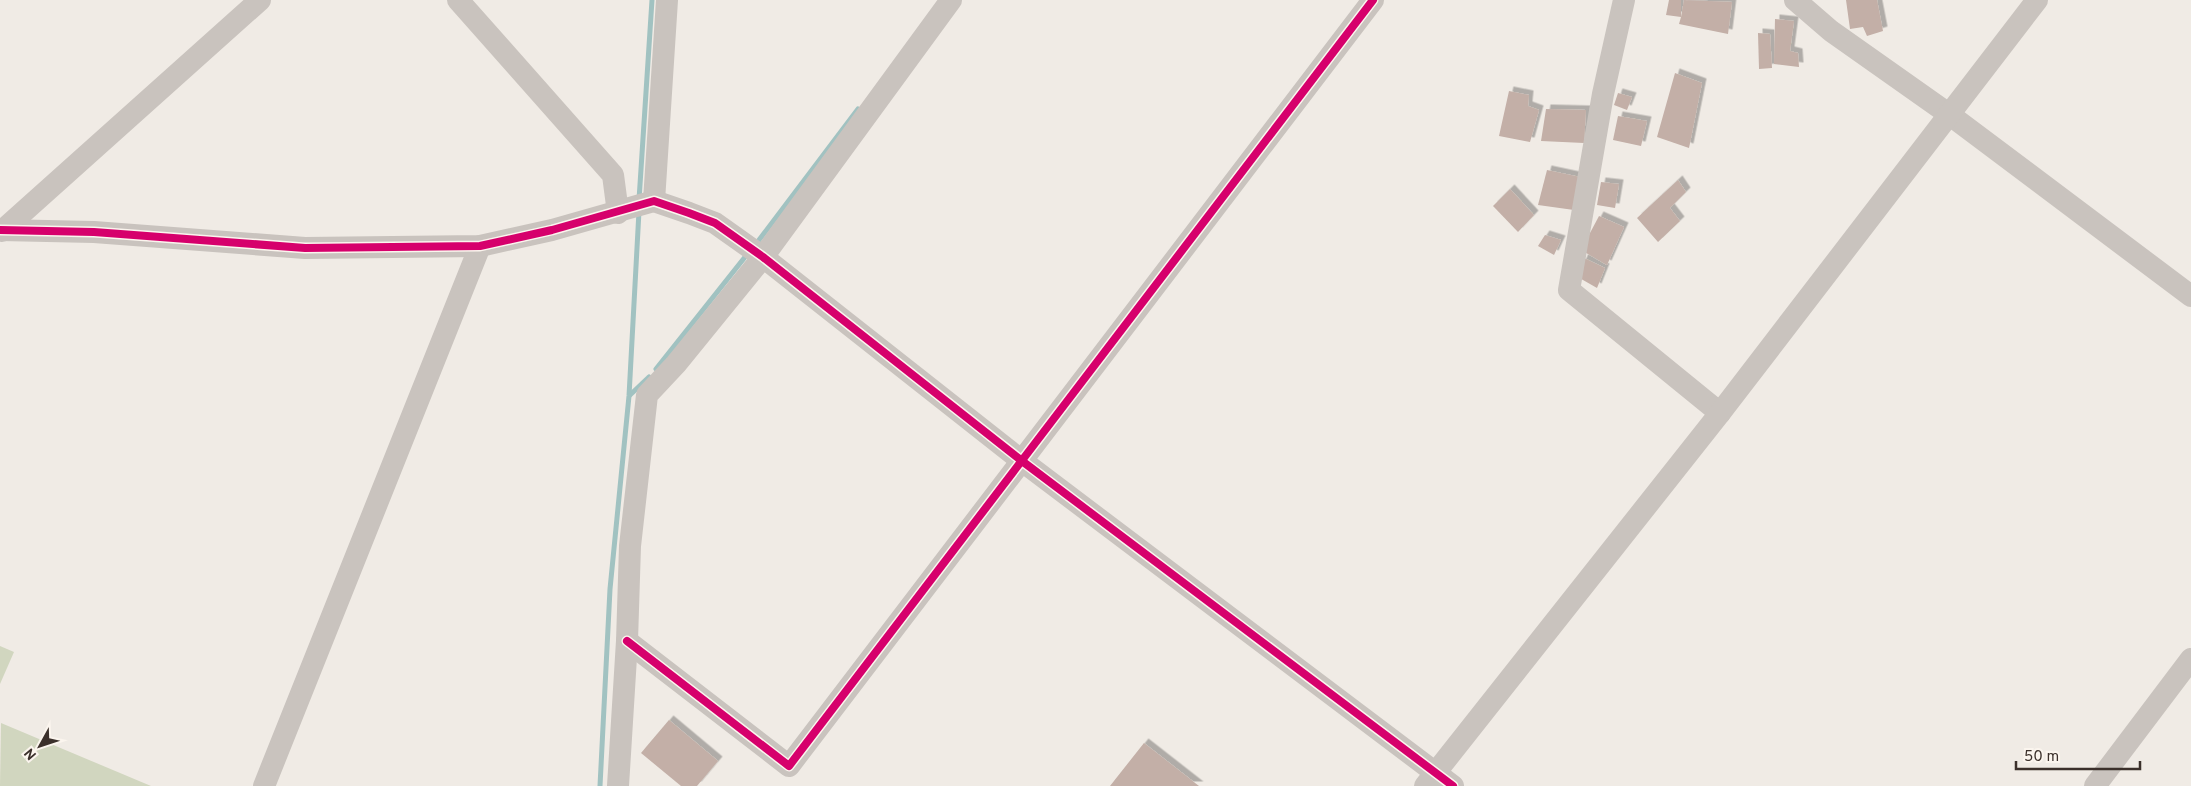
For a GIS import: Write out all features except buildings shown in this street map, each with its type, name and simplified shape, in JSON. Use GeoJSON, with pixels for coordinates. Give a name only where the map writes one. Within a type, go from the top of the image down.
{"type":"FeatureCollection","features":[{"type":"Feature","properties":{"kind":"street"},"geometry":{"type":"LineString","coordinates":[[1,230],[260,0]]}},
{"type":"Feature","properties":{"kind":"street"},"geometry":{"type":"LineString","coordinates":[[458,0],[613,175],[618,213]]}},
{"type":"Feature","properties":{"kind":"street"},"geometry":{"type":"LineString","coordinates":[[654,201],[667,0]]}},
{"type":"Feature","properties":{"kind":"street"},"geometry":{"type":"LineString","coordinates":[[618,786],[627,641],[630,546],[647,395],[676,364],[763,257],[951,0]]}},
{"type":"Feature","properties":{"kind":"street"},"geometry":{"type":"LineString","coordinates":[[627,641],[789,766],[1373,0]]}},
{"type":"Feature","properties":{"kind":"street"},"geometry":{"type":"LineString","coordinates":[[1624,0],[1603,94],[1569,290],[1720,413]]}},
{"type":"Feature","properties":{"kind":"street"},"geometry":{"type":"LineString","coordinates":[[1795,0],[1831,31],[1950,115],[2191,296]]}},
{"type":"Feature","properties":{"kind":"street"},"geometry":{"type":"LineString","coordinates":[[1,230],[94,232],[305,248],[480,246],[618,213],[654,201],[715,223],[763,257],[1022,461],[1438,781],[2037,0]]}},
{"type":"Feature","properties":{"kind":"street"},"geometry":{"type":"LineString","coordinates":[[264,786],[480,246]]}},
{"type":"Feature","properties":{"kind":"street"},"geometry":{"type":"LineString","coordinates":[[2095,786],[2191,659]]}},
{"type":"Feature","properties":{"kind":"green space"},"geometry":{"type":"Polygon","coordinates":[[[0,646],[14,652],[0,684],[0,646]]]}},
{"type":"Feature","properties":{"kind":"green space"},"geometry":{"type":"Polygon","coordinates":[[[1,723],[151,786],[0,786],[1,723]]]}},
{"type":"Feature","properties":{"kind":"waterway"},"geometry":{"type":"LineString","coordinates":[[639,200],[652,0]]}},
{"type":"Feature","properties":{"kind":"waterway"},"geometry":{"type":"LineString","coordinates":[[756,244],[858,109]]}},
{"type":"Feature","properties":{"kind":"waterway"},"geometry":{"type":"LineString","coordinates":[[600,786],[610,589],[629,396],[639,211]]}},
{"type":"Feature","properties":{"kind":"waterway"},"geometry":{"type":"LineString","coordinates":[[656,369],[749,252]]}},
{"type":"Feature","properties":{"kind":"waterway"},"geometry":{"type":"LineString","coordinates":[[630,395],[649,377]]}},
{"type":"Feature","properties":{"kind":"cycle path"},"geometry":{"type":"LineString","coordinates":[[627,641],[789,766],[1373,0]]}},
{"type":"Feature","properties":{"kind":"cycle path"},"geometry":{"type":"LineString","coordinates":[[0,230],[94,232],[305,248],[480,246],[552,230],[654,201],[689,213],[715,223],[763,257],[1022,461],[1453,786]]}}]}
